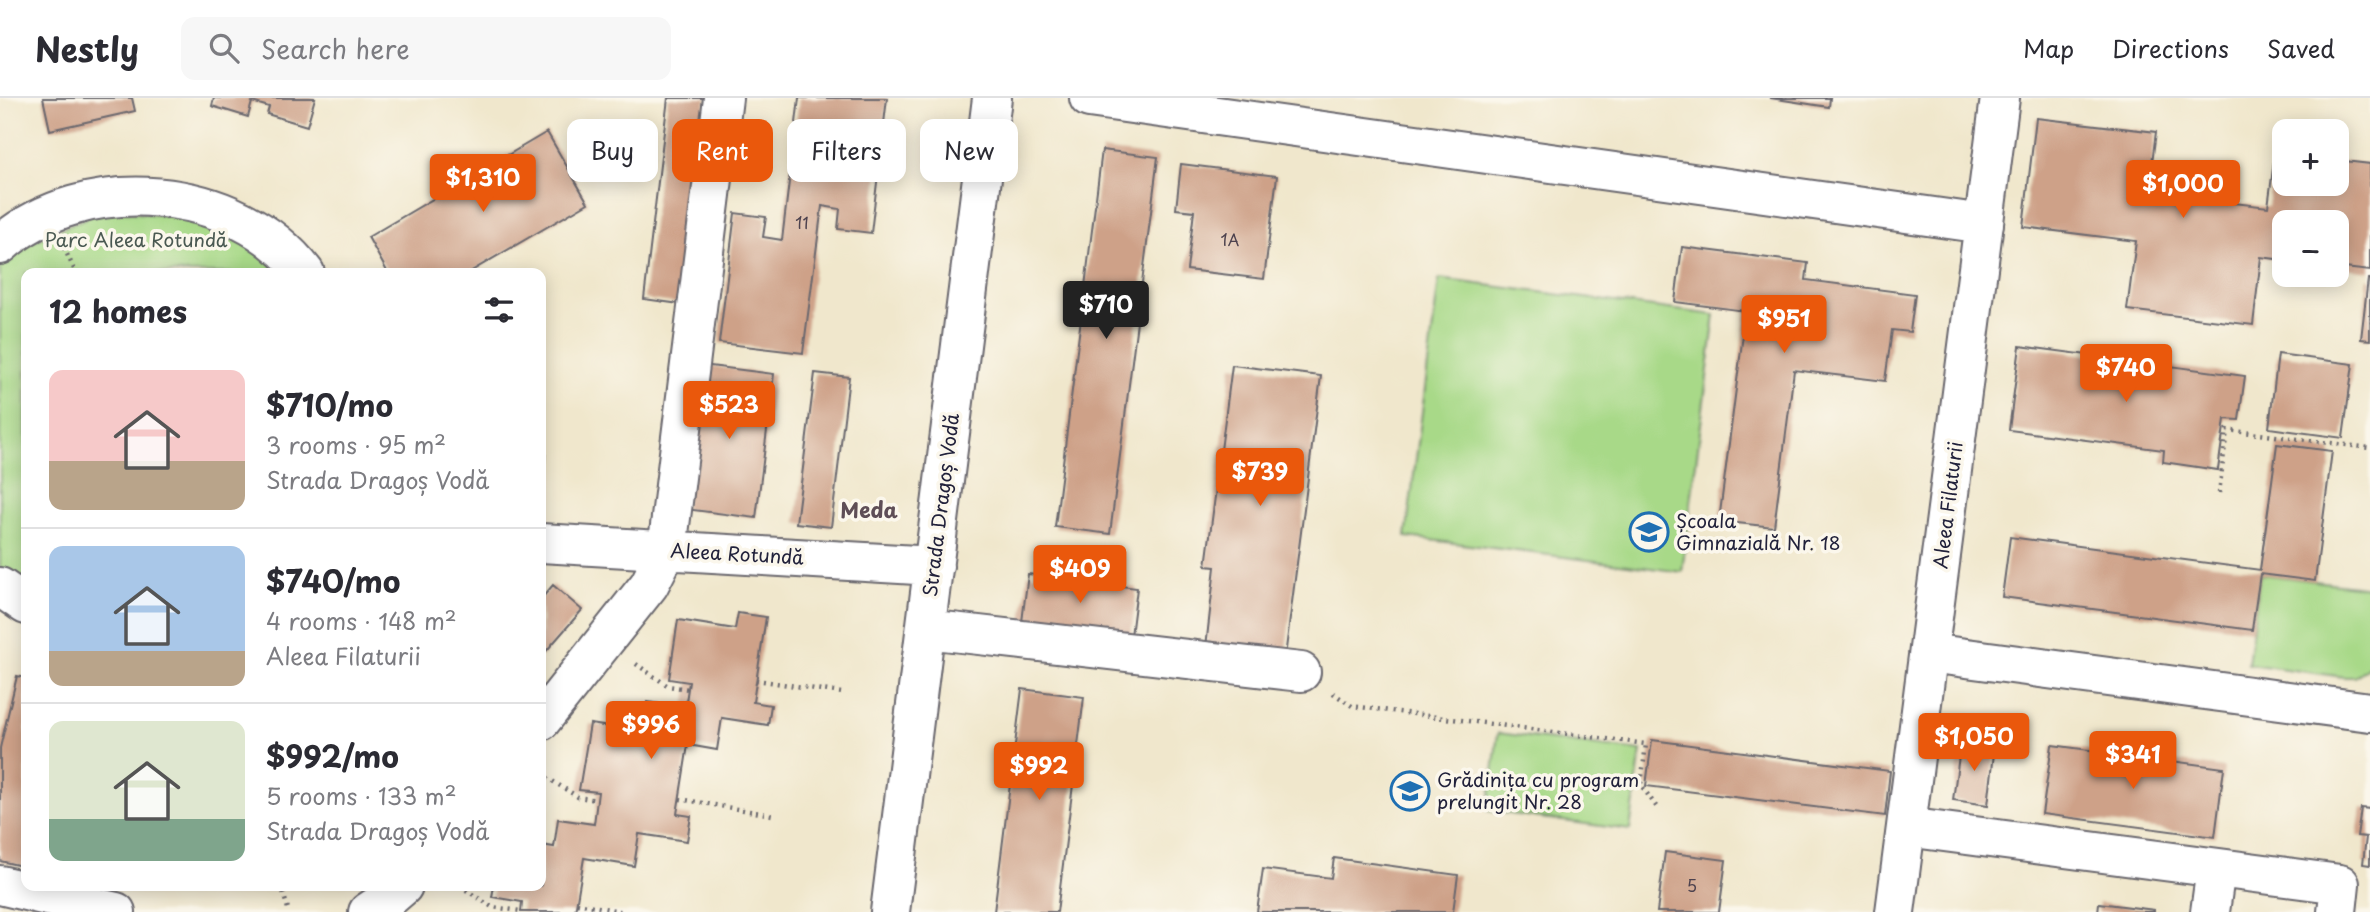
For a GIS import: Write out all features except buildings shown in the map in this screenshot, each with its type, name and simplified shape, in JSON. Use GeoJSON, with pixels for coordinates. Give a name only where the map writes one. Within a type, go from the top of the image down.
{"type":"FeatureCollection","features":[{"type":"Feature","properties":{"kind":"street"},"geometry":{"type":"LineString","coordinates":[[546,715],[649,585],[667,550],[723,98]]}},
{"type":"Feature","properties":{"kind":"street","name":"Strada Dragoș Vodă"},"geometry":{"type":"LineString","coordinates":[[890,912],[992,98]]}},
{"type":"Feature","properties":{"kind":"street"},"geometry":{"type":"LineString","coordinates":[[1089,98],[1984,224]]}},
{"type":"Feature","properties":{"kind":"street","name":"Aleea Filaturii"},"geometry":{"type":"LineString","coordinates":[[1895,912],[2000,98]]}},
{"type":"Feature","properties":{"kind":"street"},"geometry":{"type":"LineString","coordinates":[[0,245],[34,222],[67,208],[103,199],[138,196],[175,199],[210,208],[243,222],[273,242],[300,268]]}},
{"type":"Feature","properties":{"kind":"street","name":"Aleea Rotundă"},"geometry":{"type":"LineString","coordinates":[[546,543],[934,566]]}},
{"type":"Feature","properties":{"kind":"street"},"geometry":{"type":"LineString","coordinates":[[0,587],[21,602]]}},
{"type":"Feature","properties":{"kind":"street"},"geometry":{"type":"LineString","coordinates":[[926,628],[1301,672]]}},
{"type":"Feature","properties":{"kind":"street"},"geometry":{"type":"LineString","coordinates":[[1929,653],[2370,712]]}},
{"type":"Feature","properties":{"kind":"street"},"geometry":{"type":"LineString","coordinates":[[1906,827],[2340,884],[2337,912]]}},
{"type":"Feature","properties":{"kind":"street"},"geometry":{"type":"LineString","coordinates":[[2210,912],[2216,868]]}},
{"type":"Feature","properties":{"kind":"street"},"geometry":{"type":"LineString","coordinates":[[0,885],[21,890]]}},
{"type":"Feature","properties":{"kind":"street"},"geometry":{"type":"LineString","coordinates":[[26,891],[116,912]]}},
{"type":"Feature","properties":{"kind":"street"},"geometry":{"type":"LineString","coordinates":[[368,912],[398,891]]}},
{"type":"Feature","properties":{"kind":"path"},"geometry":{"type":"LineString","coordinates":[[2219,493],[2227,430],[2370,449]]}},
{"type":"Feature","properties":{"kind":"path"},"geometry":{"type":"LineString","coordinates":[[604,641],[668,686],[688,689]]}},
{"type":"Feature","properties":{"kind":"path"},"geometry":{"type":"LineString","coordinates":[[1301,672],[1352,706],[1646,744],[1641,785],[1658,809]]}},
{"type":"Feature","properties":{"kind":"path"},"geometry":{"type":"LineString","coordinates":[[756,680],[842,692]]}},
{"type":"Feature","properties":{"kind":"path"},"geometry":{"type":"LineString","coordinates":[[546,777],[578,797],[597,800]]}},
{"type":"Feature","properties":{"kind":"path"},"geometry":{"type":"LineString","coordinates":[[680,799],[772,815]]}},
{"type":"Feature","properties":{"kind":"path"},"geometry":{"type":"LineString","coordinates":[[283,891],[289,912]]}},
{"type":"Feature","properties":{"kind":"path"},"geometry":{"type":"LineString","coordinates":[[468,891],[492,907],[521,911]]}},
{"type":"Feature","properties":{"kind":"path"},"geometry":{"type":"LineString","coordinates":[[577,903],[625,912]]}},
{"type":"Feature","properties":{"kind":"green space","name":"Parc Aleea Rotundă"},"geometry":{"type":"Polygon","coordinates":[[[104,210],[206,219],[282,268],[21,268],[21,587],[0,571],[0,261],[11,251],[104,210]]]}},
{"type":"Feature","properties":{"kind":"green space"},"geometry":{"type":"Polygon","coordinates":[[[1439,279],[1715,315],[1682,572],[1406,537],[1439,279]]]}},
{"type":"Feature","properties":{"kind":"green space"},"geometry":{"type":"Polygon","coordinates":[[[2260,574],[2370,588],[2370,665],[2355,677],[2344,677],[2248,664],[2260,574]]]}},
{"type":"Feature","properties":{"kind":"green space"},"geometry":{"type":"Polygon","coordinates":[[[1498,733],[1641,751],[1630,830],[1488,811],[1498,733]]]}},
{"type":"Feature","properties":{"kind":"place","name":"Școala Gimnazială Nr. 18"},"geometry":{"type":"Point","coordinates":[1649,532]}},
{"type":"Feature","properties":{"kind":"place","name":"Grădinița cu program prelungit Nr. 28"},"geometry":{"type":"Point","coordinates":[1410,791]}},
{"type":"Feature","properties":{"kind":"district","name":"Meda"},"geometry":{"type":"Point","coordinates":[869,511]}}]}
